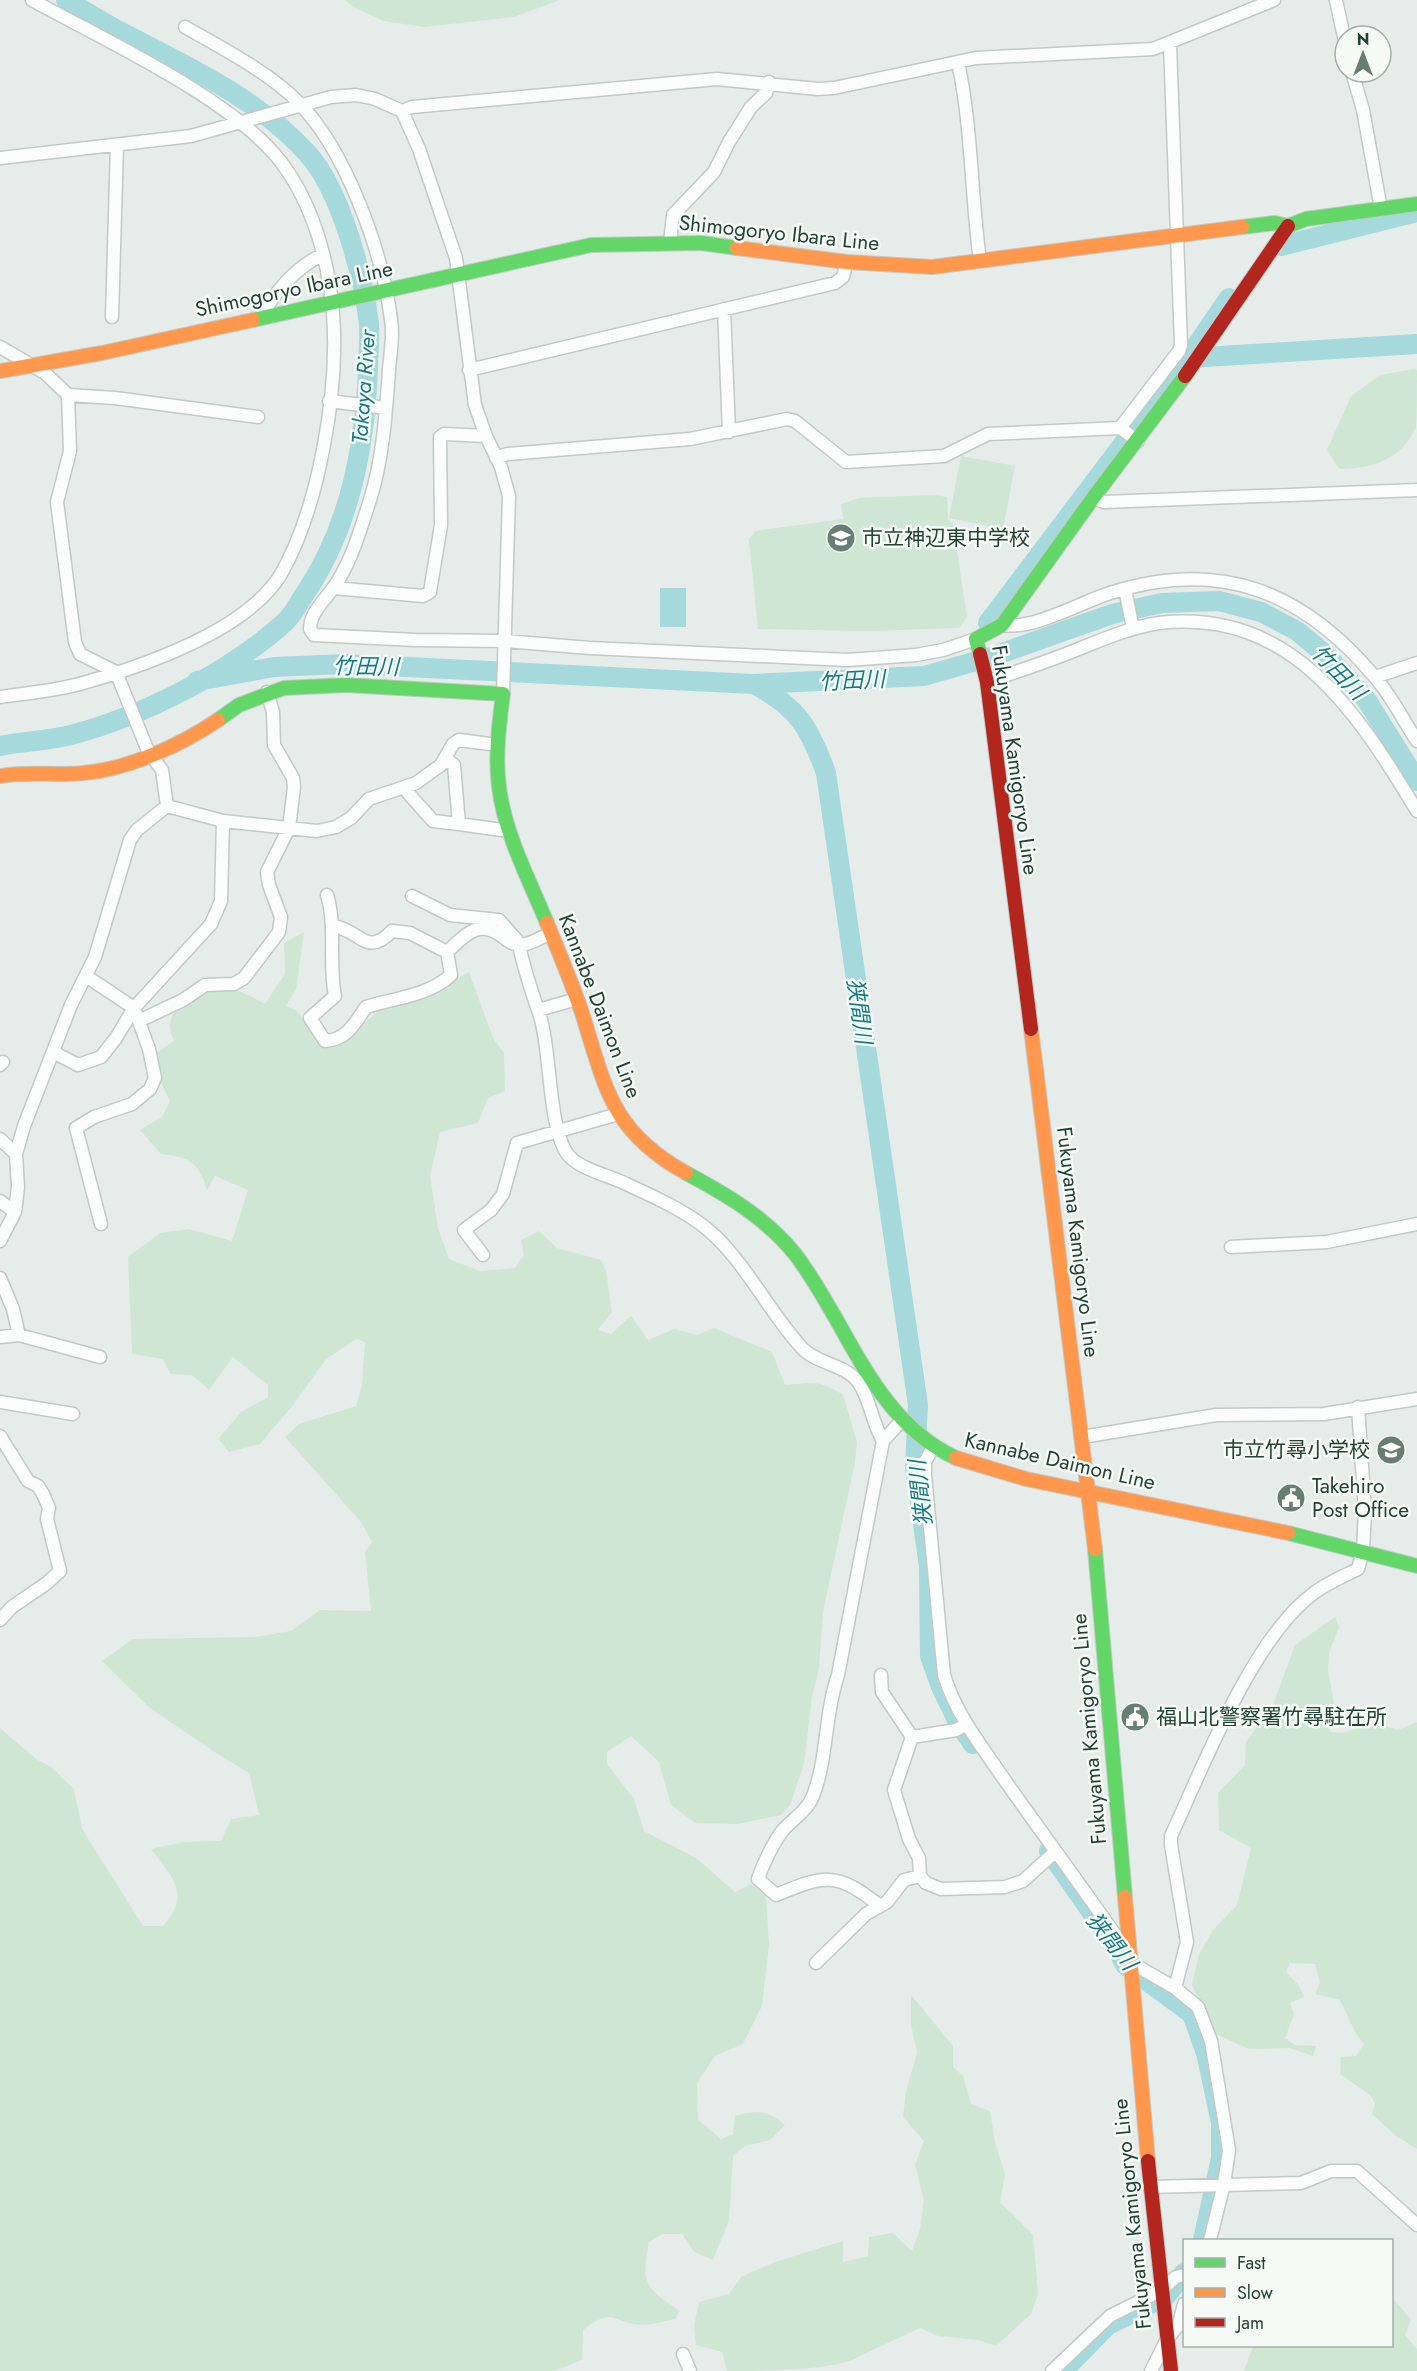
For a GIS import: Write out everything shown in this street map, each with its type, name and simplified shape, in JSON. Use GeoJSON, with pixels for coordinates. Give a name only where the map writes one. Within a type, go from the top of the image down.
{"type":"FeatureCollection","features":[{"type":"Feature","properties":{"kind":"main road","name":"Shimogoryo Ibara Line"},"geometry":{"type":"LineString","coordinates":[[0,371],[259,319],[591,245],[670,243],[732,246],[848,262],[932,267],[1275,223],[1288,226],[1306,219],[1417,204]]}},
{"type":"Feature","properties":{"kind":"main road","name":"Fukuyama Kamigoryo Line"},"geometry":{"type":"LineString","coordinates":[[1171,2371],[1150,2187],[1090,1491],[986,680],[976,642],[1002,625],[1092,498],[1207,348],[1288,226]]}},
{"type":"Feature","properties":{"kind":"main road"},"geometry":{"type":"LineString","coordinates":[[0,776],[16,773],[85,773],[150,754],[210,725],[240,705],[267,692],[304,686],[346,685],[503,692]]}},
{"type":"Feature","properties":{"kind":"main road","name":"Kannabe Daimon Line"},"geometry":{"type":"LineString","coordinates":[[503,692],[497,778],[509,831],[577,999],[608,1093],[618,1114],[630,1131],[646,1147],[670,1164],[759,1216],[779,1235],[799,1259],[870,1374],[905,1423],[930,1444],[955,1458],[1014,1475],[1364,1551],[1417,1566]]}},
{"type":"Feature","properties":{"kind":"street"},"geometry":{"type":"LineString","coordinates":[[0,697],[82,683],[116,674],[208,634],[245,612],[273,586],[281,575],[304,524],[333,401],[334,302],[312,219],[292,178],[263,143],[241,122],[220,107],[168,75],[32,0]]}},
{"type":"Feature","properties":{"kind":"street"},"geometry":{"type":"LineString","coordinates":[[402,111],[412,107],[589,92],[658,82],[717,78],[818,89],[834,88],[958,62],[1054,52],[1146,50],[1170,44],[1228,17],[1274,0]]}},
{"type":"Feature","properties":{"kind":"street"},"geometry":{"type":"LineString","coordinates":[[1336,0],[1341,24]]}},
{"type":"Feature","properties":{"kind":"street"},"geometry":{"type":"LineString","coordinates":[[185,27],[229,52],[298,104],[337,155],[352,186],[384,291],[392,332],[371,495],[356,544],[334,588],[310,619],[310,629],[314,634],[847,660],[916,655],[976,642]]}},
{"type":"Feature","properties":{"kind":"street"},"geometry":{"type":"LineString","coordinates":[[1121,429],[1181,345],[1170,44]]}},
{"type":"Feature","properties":{"kind":"street"},"geometry":{"type":"LineString","coordinates":[[958,62],[968,116],[972,204],[980,261]]}},
{"type":"Feature","properties":{"kind":"street"},"geometry":{"type":"LineString","coordinates":[[670,243],[673,215],[714,172],[729,142],[751,107],[764,96],[769,82]]}},
{"type":"Feature","properties":{"kind":"street"},"geometry":{"type":"LineString","coordinates":[[1355,84],[1363,111],[1381,209]]}},
{"type":"Feature","properties":{"kind":"street"},"geometry":{"type":"LineString","coordinates":[[0,158],[191,136],[298,104],[330,97],[356,95],[375,99],[402,111],[409,123],[447,229],[459,274],[475,405],[486,436],[501,467],[510,507],[503,692]]}},
{"type":"Feature","properties":{"kind":"street"},"geometry":{"type":"LineString","coordinates":[[112,317],[117,145]]}},
{"type":"Feature","properties":{"kind":"street"},"geometry":{"type":"LineString","coordinates":[[259,319],[280,288],[296,271],[322,255]]}},
{"type":"Feature","properties":{"kind":"street"},"geometry":{"type":"LineString","coordinates":[[469,370],[835,283],[843,277],[848,262]]}},
{"type":"Feature","properties":{"kind":"street"},"geometry":{"type":"LineString","coordinates":[[724,309],[729,432]]}},
{"type":"Feature","properties":{"kind":"street"},"geometry":{"type":"LineString","coordinates":[[0,347],[34,366],[68,395],[115,398],[258,417]]}},
{"type":"Feature","properties":{"kind":"street"},"geometry":{"type":"LineString","coordinates":[[68,395],[70,451],[57,502],[75,642],[80,654],[116,674],[150,754],[158,763],[166,782],[167,806]]}},
{"type":"Feature","properties":{"kind":"street"},"geometry":{"type":"LineString","coordinates":[[333,401],[384,408]]}},
{"type":"Feature","properties":{"kind":"street"},"geometry":{"type":"LineString","coordinates":[[496,458],[507,454],[690,439],[787,419],[795,421],[846,462],[944,456],[988,435],[1121,429],[1136,439]]}},
{"type":"Feature","properties":{"kind":"street"},"geometry":{"type":"LineString","coordinates":[[334,588],[423,596],[430,592],[441,525],[440,437],[444,434],[486,436]]}},
{"type":"Feature","properties":{"kind":"street"},"geometry":{"type":"LineString","coordinates":[[1092,498],[1104,502],[1417,490]]}},
{"type":"Feature","properties":{"kind":"street"},"geometry":{"type":"LineString","coordinates":[[1002,625],[1011,627],[1030,623],[1125,591],[1181,580],[1212,579],[1258,588],[1297,606],[1331,633],[1375,677],[1417,741]]}},
{"type":"Feature","properties":{"kind":"street"},"geometry":{"type":"LineString","coordinates":[[1125,591],[1133,627]]}},
{"type":"Feature","properties":{"kind":"street"},"geometry":{"type":"LineString","coordinates":[[986,680],[1133,627],[1158,623],[1195,622],[1219,625],[1257,635],[1290,653],[1324,681],[1376,743],[1417,811]]}},
{"type":"Feature","properties":{"kind":"street"},"geometry":{"type":"LineString","coordinates":[[1375,677],[1417,663]]}},
{"type":"Feature","properties":{"kind":"street"},"geometry":{"type":"LineString","coordinates":[[139,1021],[183,1000],[205,986],[234,984],[243,978],[279,932],[281,917],[269,885],[267,872],[288,828],[293,778],[274,745],[273,712],[267,692]]}},
{"type":"Feature","properties":{"kind":"street"},"geometry":{"type":"LineString","coordinates":[[167,806],[223,821],[317,831],[336,828],[351,818],[369,799],[416,783],[446,759],[453,744],[459,740],[498,745]]}},
{"type":"Feature","properties":{"kind":"street"},"geometry":{"type":"LineString","coordinates":[[446,759],[454,765],[459,824]]}},
{"type":"Feature","properties":{"kind":"street"},"geometry":{"type":"LineString","coordinates":[[406,787],[408,794],[433,821],[509,831]]}},
{"type":"Feature","properties":{"kind":"street"},"geometry":{"type":"LineString","coordinates":[[0,1241],[15,1212],[18,1187],[16,1154],[70,1005],[95,957],[130,840],[137,830],[167,806]]}},
{"type":"Feature","properties":{"kind":"street"},"geometry":{"type":"LineString","coordinates":[[53,1052],[78,1065],[94,1060],[116,1038],[134,1008],[190,948],[216,914],[222,890],[223,821]]}},
{"type":"Feature","properties":{"kind":"street"},"geometry":{"type":"LineString","coordinates":[[327,895],[333,926],[330,974],[335,996],[310,1018],[325,1041],[334,1040],[348,1033],[366,1007],[420,994],[443,981],[451,975],[447,952]]}},
{"type":"Feature","properties":{"kind":"street"},"geometry":{"type":"LineString","coordinates":[[412,896],[450,915],[499,920],[521,945],[520,950],[528,987],[538,1010],[550,1068],[558,1132],[569,1155],[575,1160],[646,1193],[697,1222],[720,1239],[803,1350],[854,1376],[870,1402],[878,1434],[883,1441]]}},
{"type":"Feature","properties":{"kind":"street"},"geometry":{"type":"LineString","coordinates":[[333,926],[372,945],[381,943],[392,931],[405,931],[447,952]]}},
{"type":"Feature","properties":{"kind":"street"},"geometry":{"type":"LineString","coordinates":[[447,952],[467,933],[477,929],[493,928],[511,943],[521,945],[551,933]]}},
{"type":"Feature","properties":{"kind":"street"},"geometry":{"type":"LineString","coordinates":[[86,976],[134,1008],[156,1078],[150,1089],[132,1104],[94,1117],[76,1128],[101,1224]]}},
{"type":"Feature","properties":{"kind":"street"},"geometry":{"type":"LineString","coordinates":[[538,1010],[577,999]]}},
{"type":"Feature","properties":{"kind":"street"},"geometry":{"type":"LineString","coordinates":[[483,1255],[464,1230],[490,1210],[504,1194],[517,1143],[618,1114]]}},
{"type":"Feature","properties":{"kind":"street"},"geometry":{"type":"LineString","coordinates":[[0,1139],[16,1154]]}},
{"type":"Feature","properties":{"kind":"street"},"geometry":{"type":"LineString","coordinates":[[0,1201],[15,1212]]}},
{"type":"Feature","properties":{"kind":"street"},"geometry":{"type":"LineString","coordinates":[[1231,1246],[1327,1242],[1417,1224]]}},
{"type":"Feature","properties":{"kind":"street"},"geometry":{"type":"LineString","coordinates":[[0,1278],[13,1309],[19,1335]]}},
{"type":"Feature","properties":{"kind":"street"},"geometry":{"type":"LineString","coordinates":[[0,1336],[19,1335],[100,1357]]}},
{"type":"Feature","properties":{"kind":"street"},"geometry":{"type":"LineString","coordinates":[[1082,1437],[1216,1415],[1324,1414],[1417,1399]]}},
{"type":"Feature","properties":{"kind":"street"},"geometry":{"type":"LineString","coordinates":[[0,1402],[72,1414]]}},
{"type":"Feature","properties":{"kind":"street"},"geometry":{"type":"LineString","coordinates":[[1175,1988],[1187,1942],[1171,1836],[1229,1712],[1264,1649],[1291,1615],[1313,1593],[1358,1569],[1364,1551],[1365,1486],[1358,1407]]}},
{"type":"Feature","properties":{"kind":"street"},"geometry":{"type":"LineString","coordinates":[[880,1906],[843,1881],[812,1880],[776,1895],[758,1880],[783,1831],[799,1817],[812,1799],[822,1770],[828,1709],[838,1675],[883,1441],[905,1423]]}},
{"type":"Feature","properties":{"kind":"street"},"geometry":{"type":"LineString","coordinates":[[0,1436],[28,1480],[38,1486],[43,1494],[49,1508],[47,1519],[60,1571],[12,1607],[0,1620]]}},
{"type":"Feature","properties":{"kind":"street"},"geometry":{"type":"LineString","coordinates":[[930,1444],[925,1462],[925,1475],[944,1675],[961,1727],[1051,1856],[1123,1946],[1130,1963],[1175,1988],[1198,2007],[1211,2041],[1229,2150],[1219,2185],[1210,2239]]}},
{"type":"Feature","properties":{"kind":"street"},"geometry":{"type":"LineString","coordinates":[[881,1675],[882,1692],[912,1737]]}},
{"type":"Feature","properties":{"kind":"street"},"geometry":{"type":"LineString","coordinates":[[912,1737],[961,1727]]}},
{"type":"Feature","properties":{"kind":"street"},"geometry":{"type":"LineString","coordinates":[[912,1737],[894,1790],[909,1839],[919,1858],[920,1876],[926,1883],[941,1889],[1005,1887],[1023,1881],[1051,1856]]}},
{"type":"Feature","properties":{"kind":"street"},"geometry":{"type":"LineString","coordinates":[[816,1963],[866,1914],[887,1902],[904,1880],[920,1876]]}},
{"type":"Feature","properties":{"kind":"street"},"geometry":{"type":"LineString","coordinates":[[1150,2187],[1301,2183],[1331,2171],[1357,2171],[1417,2225]]}},
{"type":"Feature","properties":{"kind":"street"},"geometry":{"type":"LineString","coordinates":[[1052,2371],[1110,2316],[1161,2296],[1182,2275]]}},
{"type":"Feature","properties":{"kind":"street"},"geometry":{"type":"LineString","coordinates":[[1151,2371],[1166,2341],[1179,2324],[1183,2311]]}},
{"type":"Feature","properties":{"kind":"street"},"geometry":{"type":"LineString","coordinates":[[683,2354],[690,2371]]}},
{"type":"Feature","properties":{"kind":"green space"},"geometry":{"type":"Polygon","coordinates":[[[345,0],[560,0],[514,17],[424,27],[384,21],[353,7],[345,0]]]}},
{"type":"Feature","properties":{"kind":"green space"},"geometry":{"type":"Polygon","coordinates":[[[1417,370],[1416,427],[1410,438],[1403,447],[1385,460],[1363,467],[1339,469],[1327,450],[1351,396],[1380,375],[1417,370]]]}},
{"type":"Feature","properties":{"kind":"green space"},"geometry":{"type":"Polygon","coordinates":[[[961,456],[1015,466],[1003,529],[949,518],[961,456]]]}},
{"type":"Feature","properties":{"kind":"green space"},"geometry":{"type":"Polygon","coordinates":[[[935,495],[947,497],[948,519],[953,524],[967,617],[959,628],[868,631],[758,629],[749,539],[755,531],[843,519],[841,504],[859,498],[935,495]]]}},
{"type":"Feature","properties":{"kind":"green space"},"geometry":{"type":"Polygon","coordinates":[[[304,932],[296,989],[286,1006],[296,1010],[322,1045],[339,1044],[377,1012],[420,998],[469,972],[493,1038],[504,1053],[505,1091],[488,1098],[478,1123],[440,1132],[430,1176],[438,1228],[449,1259],[480,1271],[515,1268],[524,1255],[521,1240],[539,1231],[557,1248],[601,1260],[606,1271],[612,1312],[598,1330],[611,1334],[631,1316],[648,1340],[674,1329],[697,1335],[714,1328],[772,1352],[785,1385],[821,1384],[843,1395],[857,1442],[855,1462],[823,1612],[819,1669],[812,1697],[804,1764],[790,1805],[781,1815],[738,1824],[695,1823],[671,1805],[659,1762],[631,1736],[607,1752],[607,1764],[634,1799],[644,1831],[696,1858],[735,1892],[751,1884],[766,1896],[769,1945],[762,2006],[743,2044],[715,2056],[697,2083],[698,2120],[721,2139],[733,2134],[735,2116],[742,2114],[755,2112],[768,2114],[785,2125],[770,2140],[745,2146],[733,2156],[729,2220],[713,2260],[694,2252],[682,2234],[662,2234],[649,2242],[646,2267],[648,2284],[659,2296],[680,2311],[675,2319],[642,2325],[607,2317],[601,2319],[583,2330],[582,2360],[555,2371],[0,2371],[0,1728],[36,1759],[51,1767],[74,1789],[82,1829],[143,1926],[163,1926],[172,1915],[176,1904],[176,1886],[151,1849],[184,1842],[221,1841],[231,1819],[259,1815],[249,1773],[150,1708],[102,1661],[133,1639],[255,1637],[291,1631],[320,1610],[371,1611],[365,1552],[372,1542],[361,1522],[285,1437],[299,1424],[356,1406],[362,1385],[365,1342],[356,1339],[326,1359],[294,1404],[260,1444],[229,1452],[218,1439],[241,1412],[268,1397],[268,1385],[233,1357],[209,1390],[192,1375],[170,1374],[163,1359],[132,1354],[128,1257],[160,1233],[189,1229],[232,1241],[248,1190],[215,1176],[207,1190],[200,1173],[192,1163],[186,1159],[161,1154],[140,1130],[162,1117],[170,1101],[161,1083],[156,1053],[174,1041],[170,1023],[174,1014],[188,999],[198,994],[230,990],[246,994],[265,1004],[285,974],[284,943],[304,932]]]}},
{"type":"Feature","properties":{"kind":"green space"},"geometry":{"type":"Polygon","coordinates":[[[1335,1617],[1339,1627],[1329,1653],[1328,1671],[1334,1702],[1330,1732],[1342,1733],[1376,1723],[1398,1730],[1417,1722],[1417,2149],[1396,2136],[1372,2114],[1375,2103],[1369,2094],[1340,2074],[1341,2057],[1356,2056],[1364,2044],[1353,2028],[1340,2000],[1315,1994],[1320,1982],[1315,1964],[1290,1963],[1286,1972],[1298,1984],[1304,1997],[1290,2003],[1294,2014],[1285,2038],[1295,2045],[1316,2046],[1313,2056],[1289,2048],[1249,2049],[1213,2033],[1192,1985],[1199,1954],[1213,1930],[1237,1905],[1251,1848],[1219,1830],[1218,1793],[1245,1765],[1246,1742],[1273,1705],[1295,1645],[1335,1617]]]}},
{"type":"Feature","properties":{"kind":"green space"},"geometry":{"type":"Polygon","coordinates":[[[911,1995],[953,2046],[953,2067],[963,2076],[971,2104],[990,2111],[995,2143],[1005,2174],[1000,2202],[1033,2235],[1038,2294],[1031,2314],[996,2346],[979,2340],[938,2336],[920,2328],[851,2360],[836,2364],[799,2369],[727,2371],[722,2352],[696,2345],[694,2325],[699,2302],[729,2294],[741,2277],[775,2262],[843,2241],[843,2262],[868,2256],[869,2237],[893,2233],[912,2251],[920,2229],[924,2200],[915,2165],[924,2141],[903,2117],[906,2091],[917,2053],[911,2024],[911,1995]]]}},
{"type":"Feature","properties":{"kind":"green space"},"geometry":{"type":"Polygon","coordinates":[[[1393,2299],[1411,2319],[1405,2335],[1417,2349],[1417,2371],[1244,2371],[1253,2347],[1393,2347],[1393,2299]]]}},
{"type":"Feature","properties":{"kind":"water"},"geometry":{"type":"Polygon","coordinates":[[[660,588],[686,588],[686,627],[660,627],[660,588]]]}},
{"type":"Feature","properties":{"kind":"waterway","name":"Takaya River"},"geometry":{"type":"LineString","coordinates":[[0,746],[71,735],[99,727],[156,704],[212,675],[285,622],[320,570],[333,543],[352,487],[366,398],[369,324],[362,282],[349,234],[331,189],[308,154],[267,116],[221,85],[66,0]]}},
{"type":"Feature","properties":{"kind":"waterway"},"geometry":{"type":"LineString","coordinates":[[1281,246],[1417,212]]}},
{"type":"Feature","properties":{"kind":"waterway"},"geometry":{"type":"LineString","coordinates":[[988,623],[1188,358],[1229,298]]}},
{"type":"Feature","properties":{"kind":"waterway"},"geometry":{"type":"LineString","coordinates":[[1188,358],[1417,344]]}},
{"type":"Feature","properties":{"kind":"waterway","name":"竹田川"},"geometry":{"type":"LineString","coordinates":[[197,681],[274,667],[345,664],[754,684],[924,676],[994,656],[1112,614],[1162,603],[1219,601],[1261,612],[1297,631],[1326,655],[1366,699],[1417,781]]}},
{"type":"Feature","properties":{"kind":"waterway","name":"狭間川"},"geometry":{"type":"LineString","coordinates":[[754,684],[792,710],[814,743],[826,773],[918,1405],[915,1467],[929,1567],[930,1656],[941,1687],[958,1722],[973,1744]]}},
{"type":"Feature","properties":{"kind":"waterway","name":"狭間川"},"geometry":{"type":"LineString","coordinates":[[1049,1851],[1118,1950],[1125,1965],[1192,2014],[1206,2053],[1221,2123],[1221,2158],[1203,2239]]}},
{"type":"Feature","properties":{"kind":"waterway","name":"狭間川"},"geometry":{"type":"LineString","coordinates":[[1063,2371],[1108,2325],[1166,2296],[1183,2274]]}},
{"type":"Feature","properties":{"kind":"traffic: fast"},"geometry":{"type":"LineString","coordinates":[[1242,227],[1275,223],[1288,226],[1306,219],[1417,204]]}},
{"type":"Feature","properties":{"kind":"traffic: fast"},"geometry":{"type":"LineString","coordinates":[[253,320],[591,245],[701,243],[737,248]]}},
{"type":"Feature","properties":{"kind":"traffic: fast"},"geometry":{"type":"LineString","coordinates":[[980,654],[976,639],[1002,625],[1093,498],[1185,376]]}},
{"type":"Feature","properties":{"kind":"traffic: fast"},"geometry":{"type":"LineString","coordinates":[[218,720],[239,705],[284,688],[346,685],[503,694],[497,752],[502,805],[518,856],[547,923]]}},
{"type":"Feature","properties":{"kind":"traffic: fast"},"geometry":{"type":"LineString","coordinates":[[686,1173],[745,1208],[783,1241],[814,1281],[882,1395],[927,1441],[956,1458]]}},
{"type":"Feature","properties":{"kind":"traffic: fast"},"geometry":{"type":"LineString","coordinates":[[1288,1533],[1417,1566]]}},
{"type":"Feature","properties":{"kind":"traffic: fast"},"geometry":{"type":"LineString","coordinates":[[1095,1549],[1125,1897]]}},
{"type":"Feature","properties":{"kind":"traffic: slow"},"geometry":{"type":"LineString","coordinates":[[737,248],[847,262],[932,267],[1242,227]]}},
{"type":"Feature","properties":{"kind":"traffic: slow"},"geometry":{"type":"LineString","coordinates":[[0,371],[102,353],[253,320]]}},
{"type":"Feature","properties":{"kind":"traffic: slow"},"geometry":{"type":"LineString","coordinates":[[0,776],[84,773],[119,767],[171,747],[218,720]]}},
{"type":"Feature","properties":{"kind":"traffic: slow"},"geometry":{"type":"LineString","coordinates":[[547,923],[574,990],[598,1064],[615,1106],[626,1124],[641,1141],[686,1173]]}},
{"type":"Feature","properties":{"kind":"traffic: slow"},"geometry":{"type":"LineString","coordinates":[[1031,1029],[1095,1549]]}},
{"type":"Feature","properties":{"kind":"traffic: slow"},"geometry":{"type":"LineString","coordinates":[[956,1458],[1026,1479],[1288,1533]]}},
{"type":"Feature","properties":{"kind":"traffic: slow"},"geometry":{"type":"LineString","coordinates":[[1125,1897],[1148,2161]]}},
{"type":"Feature","properties":{"kind":"traffic: jam"},"geometry":{"type":"LineString","coordinates":[[1185,376],[1288,226]]}},
{"type":"Feature","properties":{"kind":"traffic: jam"},"geometry":{"type":"LineString","coordinates":[[980,654],[987,682],[1031,1029]]}},
{"type":"Feature","properties":{"kind":"traffic: jam"},"geometry":{"type":"LineString","coordinates":[[1148,2161],[1171,2371]]}},
{"type":"Feature","properties":{"kind":"place","name":"市立神辺東中学校"},"geometry":{"type":"Point","coordinates":[841,538]}},
{"type":"Feature","properties":{"kind":"place","name":"市立竹尋小学校"},"geometry":{"type":"Point","coordinates":[1391,1450]}},
{"type":"Feature","properties":{"kind":"place","name":"Takehiro Post Office"},"geometry":{"type":"Point","coordinates":[1291,1498]}},
{"type":"Feature","properties":{"kind":"place","name":"福山北警察署竹尋駐在所"},"geometry":{"type":"Point","coordinates":[1135,1717]}}]}
